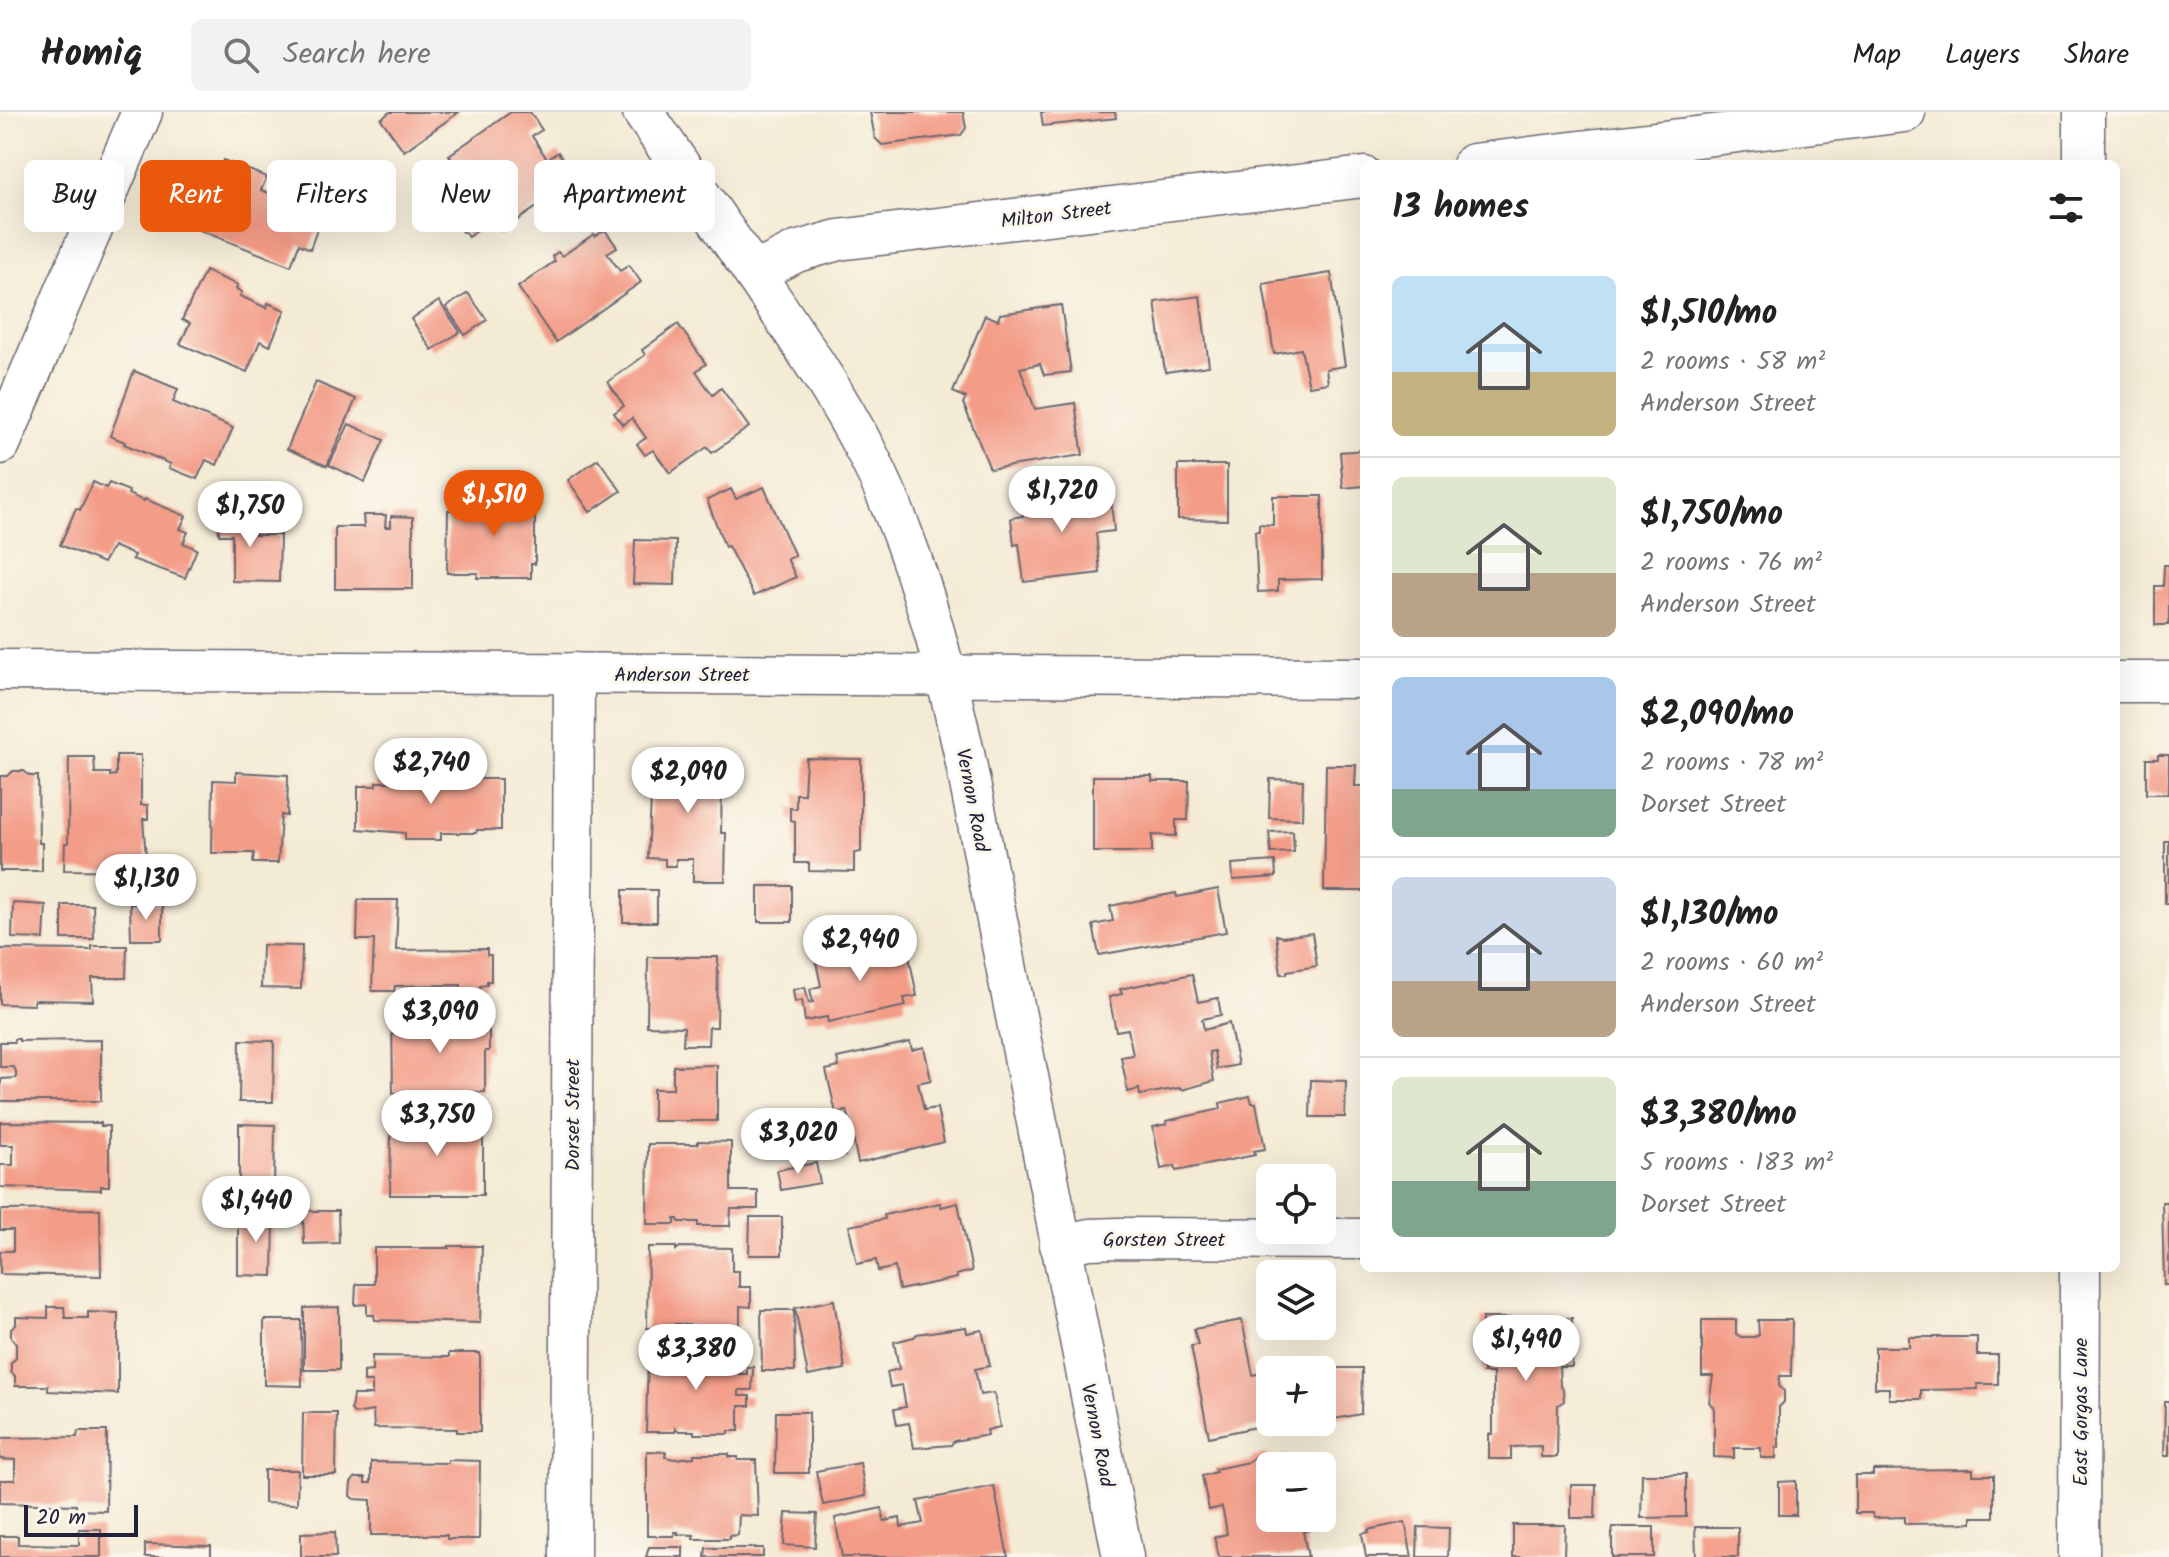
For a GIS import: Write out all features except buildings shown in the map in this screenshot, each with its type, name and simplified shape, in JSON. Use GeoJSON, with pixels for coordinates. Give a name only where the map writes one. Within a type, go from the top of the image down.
{"type":"FeatureCollection","features":[{"type":"Feature","properties":{"kind":"street"},"geometry":{"type":"LineString","coordinates":[[0,444],[142,112]]}},
{"type":"Feature","properties":{"kind":"street","name":"Vernon Road"},"geometry":{"type":"LineString","coordinates":[[643,112],[828,383],[867,453],[917,572],[947,676],[1123,1557]]}},
{"type":"Feature","properties":{"kind":"street"},"geometry":{"type":"LineString","coordinates":[[1506,160],[1905,112]]}},
{"type":"Feature","properties":{"kind":"street"},"geometry":{"type":"LineString","coordinates":[[2084,112],[2084,160]]}},
{"type":"Feature","properties":{"kind":"street","name":"Milton Street"},"geometry":{"type":"LineString","coordinates":[[754,273],[796,252],[838,240],[1360,177]]}},
{"type":"Feature","properties":{"kind":"street","name":"Anderson Street"},"geometry":{"type":"LineString","coordinates":[[0,670],[1360,678]]}},
{"type":"Feature","properties":{"kind":"street","name":"Dorset Street"},"geometry":{"type":"LineString","coordinates":[[570,1557],[574,673]]}},
{"type":"Feature","properties":{"kind":"street"},"geometry":{"type":"LineString","coordinates":[[2120,682],[2169,682]]}},
{"type":"Feature","properties":{"kind":"street","name":"Gorsten Street"},"geometry":{"type":"LineString","coordinates":[[1060,1245],[1089,1239],[1119,1238],[1360,1239]]}},
{"type":"Feature","properties":{"kind":"street","name":"East Gorgas Lane"},"geometry":{"type":"LineString","coordinates":[[2079,1557],[2080,1272]]}}]}
